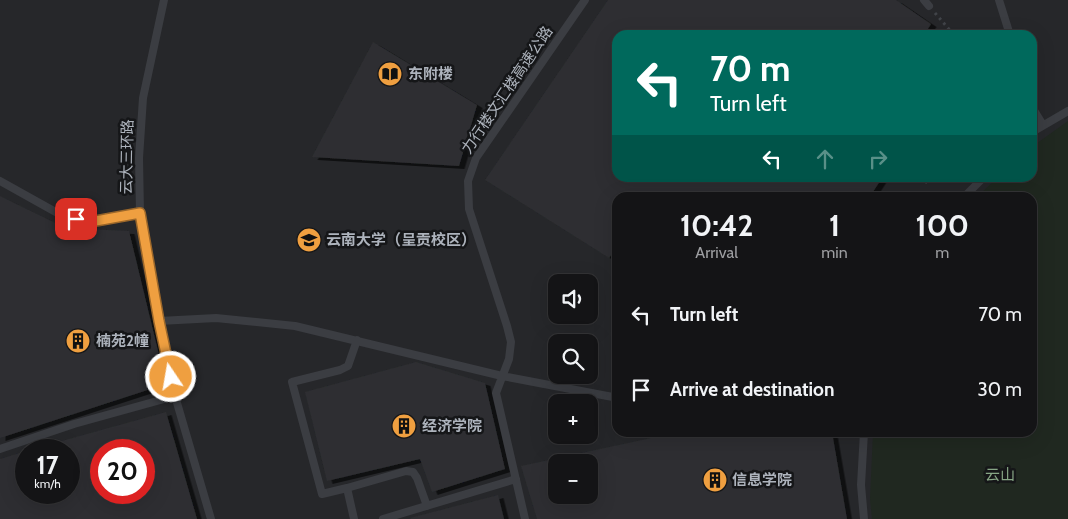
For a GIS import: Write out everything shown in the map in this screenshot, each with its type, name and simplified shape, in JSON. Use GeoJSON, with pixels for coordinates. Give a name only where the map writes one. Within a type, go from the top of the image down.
{"type":"FeatureCollection","features":[{"type":"Feature","properties":{"kind":"lane","name":"云大三环路"},"geometry":{"type":"LineString","coordinates":[[164,0],[143,98],[139,158],[140,213],[159,321],[175,396],[211,519]]}},
{"type":"Feature","properties":{"kind":"lane","name":"力行楼文汇楼高速公路"},"geometry":{"type":"LineString","coordinates":[[526,519],[496,393],[509,359],[511,342],[469,209],[468,181],[476,158],[585,0]]}},
{"type":"Feature","properties":{"kind":"lane"},"geometry":{"type":"LineString","coordinates":[[999,0],[1008,30]]}},
{"type":"Feature","properties":{"kind":"lane"},"geometry":{"type":"LineString","coordinates":[[1037,129],[1068,111]]}},
{"type":"Feature","properties":{"kind":"lane"},"geometry":{"type":"LineString","coordinates":[[1037,115],[1043,125]]}},
{"type":"Feature","properties":{"kind":"lane"},"geometry":{"type":"LineString","coordinates":[[0,181],[61,215],[90,222],[140,213]]}},
{"type":"Feature","properties":{"kind":"lane"},"geometry":{"type":"LineString","coordinates":[[969,192],[979,182]]}},
{"type":"Feature","properties":{"kind":"lane"},"geometry":{"type":"LineString","coordinates":[[159,321],[216,318],[295,326],[502,376],[612,397]]}},
{"type":"Feature","properties":{"kind":"lane"},"geometry":{"type":"LineString","coordinates":[[357,340],[348,366],[340,370],[292,382],[322,494],[406,471],[413,472],[417,478],[427,506]]}},
{"type":"Feature","properties":{"kind":"lane"},"geometry":{"type":"LineString","coordinates":[[0,449],[74,424],[175,396]]}},
{"type":"Feature","properties":{"kind":"lane"},"geometry":{"type":"LineString","coordinates":[[864,437],[861,485],[864,519]]}},
{"type":"Feature","properties":{"kind":"lane"},"geometry":{"type":"LineString","coordinates":[[384,519],[516,479]]}},
{"type":"Feature","properties":{"kind":"lane"},"geometry":{"type":"LineString","coordinates":[[347,488],[354,519]]}},
{"type":"Feature","properties":{"kind":"path"},"geometry":{"type":"LineString","coordinates":[[927,3],[950,30]]}},
{"type":"Feature","properties":{"kind":"shaded area","name":"云南大学（呈贡校区）"},"geometry":{"type":"Polygon","coordinates":[[[0,0],[1068,0],[1068,519],[0,519],[0,0]]]}},
{"type":"Feature","properties":{"kind":"green space","name":"云山"},"geometry":{"type":"Polygon","coordinates":[[[1068,121],[1068,519],[872,519],[870,499],[873,437],[1037,437],[1037,192],[982,192],[993,182],[1037,182],[1037,143],[1068,121]]]}},
{"type":"Feature","properties":{"kind":"building"},"geometry":{"type":"Polygon","coordinates":[[[608,0],[896,0],[931,24],[927,30],[612,30],[612,182],[879,182],[873,192],[612,192],[612,254],[609,258],[485,180],[608,0]]]}},
{"type":"Feature","properties":{"kind":"building","name":"东附楼"},"geometry":{"type":"Polygon","coordinates":[[[373,42],[477,105],[459,166],[312,157],[373,42]]]}},
{"type":"Feature","properties":{"kind":"building","name":"楠苑2幢"},"geometry":{"type":"Polygon","coordinates":[[[0,196],[66,228],[129,231],[166,384],[0,438],[0,196]]]}},
{"type":"Feature","properties":{"kind":"building","name":"经济学院"},"geometry":{"type":"Polygon","coordinates":[[[416,362],[485,383],[505,469],[432,492],[420,459],[327,481],[305,392],[416,362]]]}},
{"type":"Feature","properties":{"kind":"building"},"geometry":{"type":"Polygon","coordinates":[[[166,412],[197,519],[0,519],[0,459],[15,454],[15,504],[80,504],[80,439],[69,439],[166,412]]]}},
{"type":"Feature","properties":{"kind":"building","name":"信息学院"},"geometry":{"type":"Polygon","coordinates":[[[656,437],[833,437],[847,519],[537,519],[521,466],[548,460],[548,504],[598,504],[598,454],[577,454],[656,437]]]}},
{"type":"Feature","properties":{"kind":"building"},"geometry":{"type":"Polygon","coordinates":[[[498,495],[504,519],[410,518],[498,495]]]}},
{"type":"Feature","properties":{"kind":"place","name":"东附楼"},"geometry":{"type":"Point","coordinates":[390,74]}},
{"type":"Feature","properties":{"kind":"place","name":"云南大学（呈贡校区）"},"geometry":{"type":"Point","coordinates":[309,240]}},
{"type":"Feature","properties":{"kind":"place","name":"楠苑2幢"},"geometry":{"type":"Point","coordinates":[78,341]}},
{"type":"Feature","properties":{"kind":"place","name":"经济学院"},"geometry":{"type":"Point","coordinates":[404,426]}},
{"type":"Feature","properties":{"kind":"place","name":"信息学院"},"geometry":{"type":"Point","coordinates":[715,480]}},
{"type":"Feature","properties":{"kind":"route"},"geometry":{"type":"LineString","coordinates":[[76,219],[90,222],[140,213],[171,377]]}}]}
